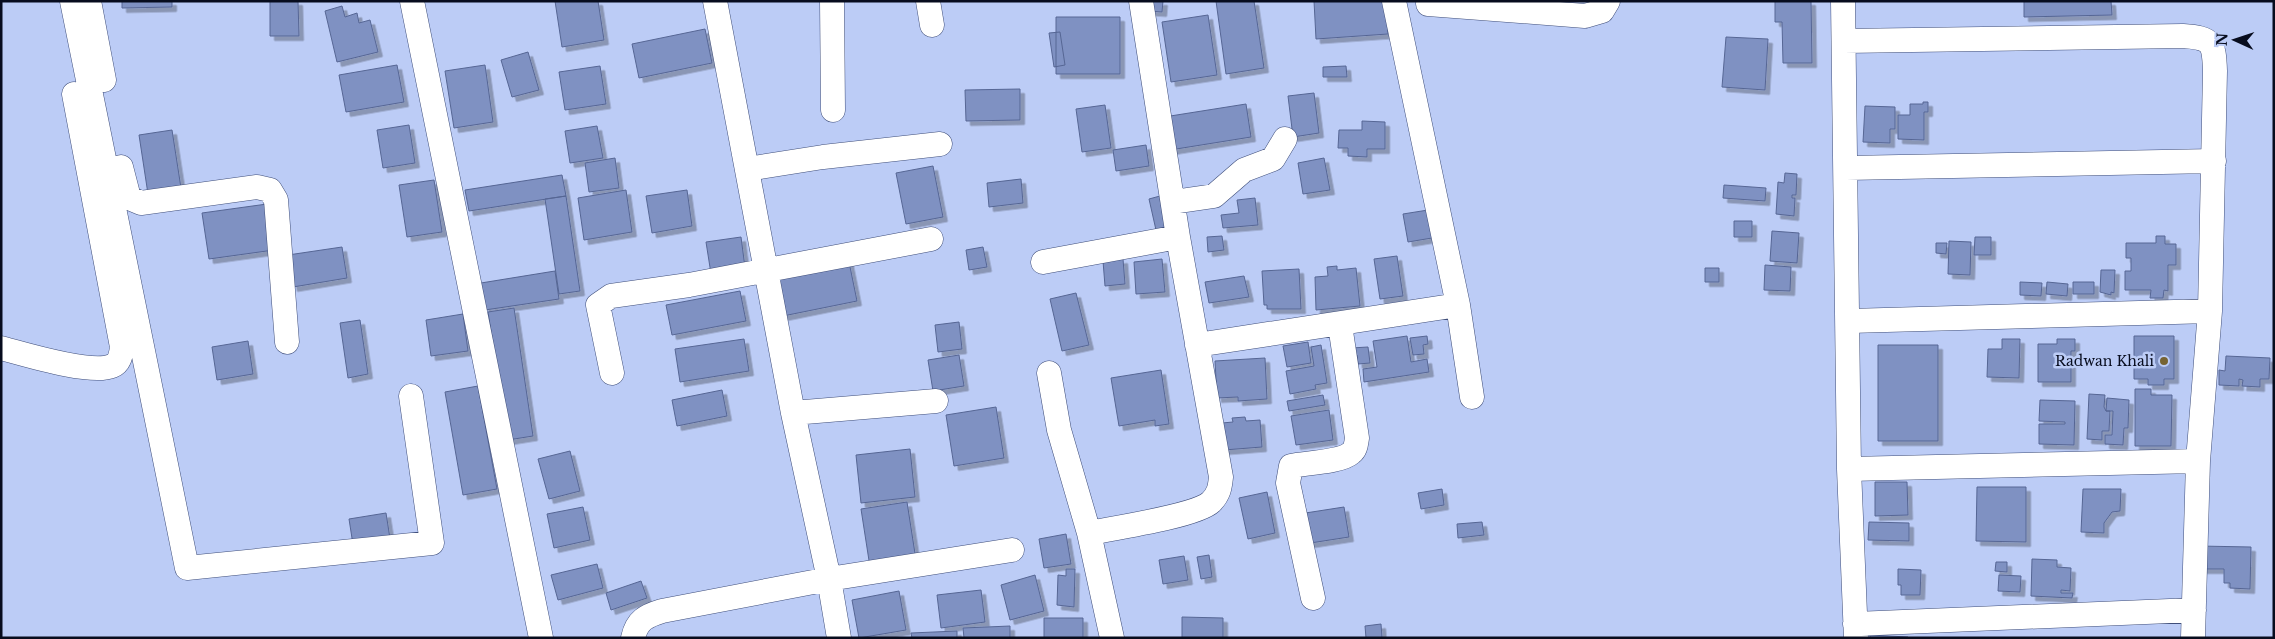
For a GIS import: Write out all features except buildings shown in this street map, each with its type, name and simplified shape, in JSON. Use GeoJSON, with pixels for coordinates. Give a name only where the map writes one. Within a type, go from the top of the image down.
{"type":"FeatureCollection","features":[{"type":"Feature","properties":{"kind":"street"},"geometry":{"type":"LineString","coordinates":[[1,348],[73,366],[103,368],[113,366],[120,359],[122,347],[56,1]]}},
{"type":"Feature","properties":{"kind":"street"},"geometry":{"type":"LineString","coordinates":[[72,1],[187,568],[432,543],[411,396]]}},
{"type":"Feature","properties":{"kind":"street"},"geometry":{"type":"LineString","coordinates":[[89,1],[129,198],[141,203],[257,187],[270,190],[276,200],[287,342]]}},
{"type":"Feature","properties":{"kind":"street"},"geometry":{"type":"LineString","coordinates":[[412,1],[540,638]]}},
{"type":"Feature","properties":{"kind":"street"},"geometry":{"type":"LineString","coordinates":[[715,1],[793,413],[830,579],[839,638]]}},
{"type":"Feature","properties":{"kind":"street"},"geometry":{"type":"LineString","coordinates":[[832,1],[833,110]]}},
{"type":"Feature","properties":{"kind":"street"},"geometry":{"type":"LineString","coordinates":[[928,1],[932,25]]}},
{"type":"Feature","properties":{"kind":"street"},"geometry":{"type":"LineString","coordinates":[[1089,533],[1190,512],[1210,503],[1219,492],[1221,478],[1178,237],[1140,1]]}},
{"type":"Feature","properties":{"kind":"street"},"geometry":{"type":"LineString","coordinates":[[1394,1],[1458,305],[1472,397]]}},
{"type":"Feature","properties":{"kind":"street"},"geometry":{"type":"LineString","coordinates":[[1428,4],[1585,16],[1602,11],[1608,1]]}},
{"type":"Feature","properties":{"kind":"street"},"geometry":{"type":"LineString","coordinates":[[1843,1],[1849,321],[1849,469],[1856,631],[2194,610]]}},
{"type":"Feature","properties":{"kind":"street"},"geometry":{"type":"LineString","coordinates":[[1844,41],[2138,36],[2201,37],[2209,40],[2215,55],[2210,311],[2198,461],[2193,638]]}},
{"type":"Feature","properties":{"kind":"street"},"geometry":{"type":"LineString","coordinates":[[1173,202],[1214,196],[1244,170],[1273,159],[1286,139]]}},
{"type":"Feature","properties":{"kind":"street"},"geometry":{"type":"LineString","coordinates":[[748,169],[823,157],[940,144]]}},
{"type":"Feature","properties":{"kind":"street"},"geometry":{"type":"LineString","coordinates":[[1846,168],[2214,161]]}},
{"type":"Feature","properties":{"kind":"street"},"geometry":{"type":"LineString","coordinates":[[1043,262],[1178,237]]}},
{"type":"Feature","properties":{"kind":"street"},"geometry":{"type":"LineString","coordinates":[[612,373],[598,306],[611,296],[766,272],[931,239]]}},
{"type":"Feature","properties":{"kind":"street"},"geometry":{"type":"LineString","coordinates":[[1197,345],[1458,305]]}},
{"type":"Feature","properties":{"kind":"street"},"geometry":{"type":"LineString","coordinates":[[1849,321],[2210,311]]}},
{"type":"Feature","properties":{"kind":"street"},"geometry":{"type":"LineString","coordinates":[[1313,598],[1288,483],[1288,472],[1291,466],[1339,458],[1351,454],[1356,447],[1357,438],[1340,324]]}},
{"type":"Feature","properties":{"kind":"street"},"geometry":{"type":"LineString","coordinates":[[1049,373],[1059,430],[1089,533],[1112,638]]}},
{"type":"Feature","properties":{"kind":"street"},"geometry":{"type":"LineString","coordinates":[[793,413],[936,401]]}},
{"type":"Feature","properties":{"kind":"street"},"geometry":{"type":"LineString","coordinates":[[1849,469],[2198,461]]}},
{"type":"Feature","properties":{"kind":"street"},"geometry":{"type":"LineString","coordinates":[[633,638],[636,627],[644,616],[830,579],[1012,550]]}},
{"type":"Feature","properties":{"kind":"place","name":"Radwan Khali"},"geometry":{"type":"Point","coordinates":[2164,361]}}]}
